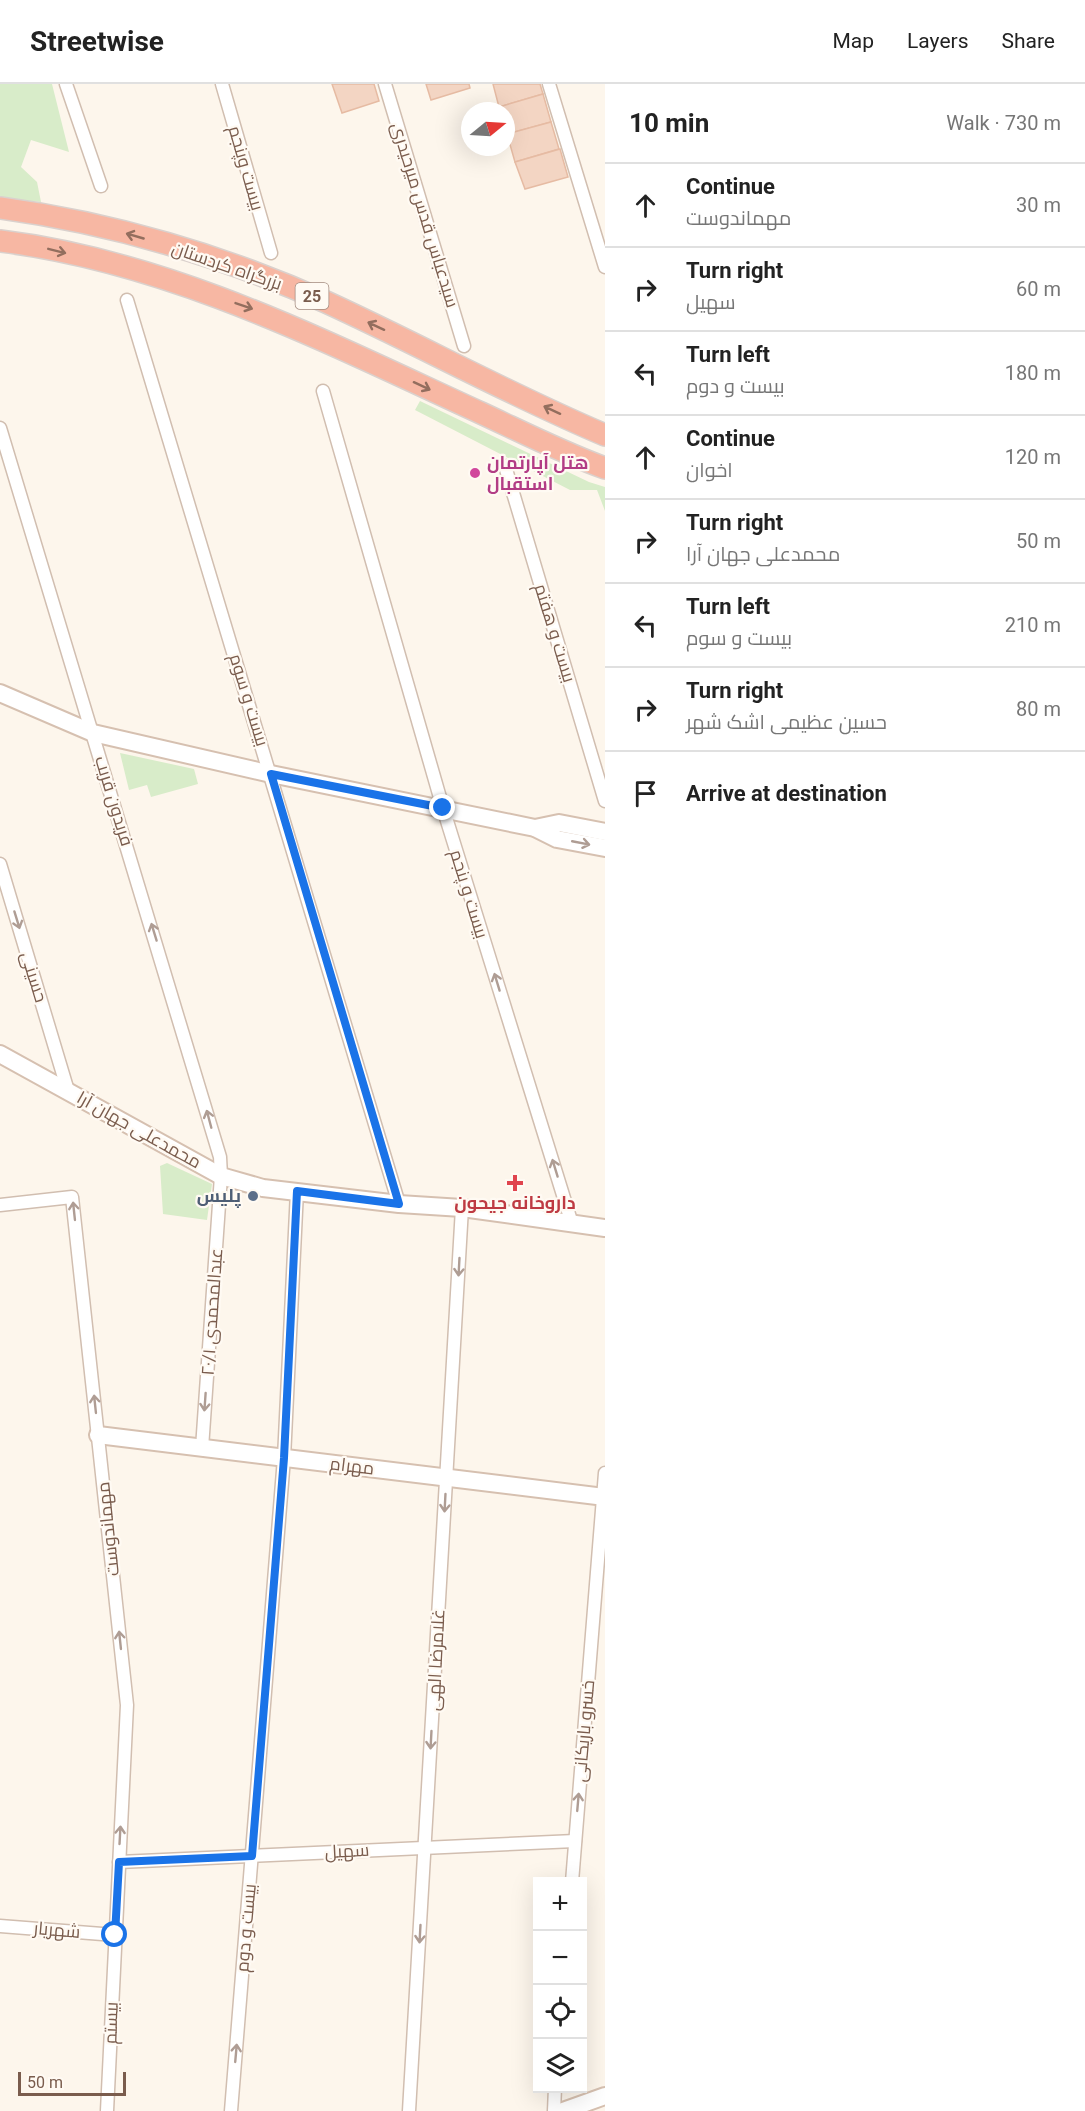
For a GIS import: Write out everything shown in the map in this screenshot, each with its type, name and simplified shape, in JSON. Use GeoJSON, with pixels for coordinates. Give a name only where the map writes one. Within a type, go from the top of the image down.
{"type":"FeatureCollection","features":[{"type":"Feature","properties":{"kind":"highway","name":"بزرگراه کردستان"},"geometry":{"type":"LineString","coordinates":[[0,208],[34,213],[124,233],[255,274],[324,302],[605,435]]}},
{"type":"Feature","properties":{"kind":"highway","name":"بزرگراه کردستان"},"geometry":{"type":"LineString","coordinates":[[0,241],[28,244],[133,269],[255,310],[605,468]]}},
{"type":"Feature","properties":{"kind":"street"},"geometry":{"type":"LineString","coordinates":[[66,84],[101,186]]}},
{"type":"Feature","properties":{"kind":"street","name":"بیست وپنجم"},"geometry":{"type":"LineString","coordinates":[[222,84],[271,253]]}},
{"type":"Feature","properties":{"kind":"street","name":"سیدعباس قدس میرحیدری"},"geometry":{"type":"LineString","coordinates":[[385,84],[464,346]]}},
{"type":"Feature","properties":{"kind":"street"},"geometry":{"type":"LineString","coordinates":[[549,84],[605,267]]}},
{"type":"Feature","properties":{"kind":"street","name":"بیست و سوم"},"geometry":{"type":"LineString","coordinates":[[128,300],[399,1204]]}},
{"type":"Feature","properties":{"kind":"street","name":"بیست و پنجم"},"geometry":{"type":"LineString","coordinates":[[323,391],[443,808],[572,1224]]}},
{"type":"Feature","properties":{"kind":"street","name":"فریدون قریب"},"geometry":{"type":"LineString","coordinates":[[0,428],[197,1074],[220,1158],[221,1176]]}},
{"type":"Feature","properties":{"kind":"street","name":"بیست و هفتم"},"geometry":{"type":"LineString","coordinates":[[505,466],[605,801]]}},
{"type":"Feature","properties":{"kind":"street"},"geometry":{"type":"LineString","coordinates":[[0,693],[93,733],[271,774],[535,828],[557,839],[605,848]]}},
{"type":"Feature","properties":{"kind":"street"},"geometry":{"type":"LineString","coordinates":[[535,828],[559,824],[605,832]]}},
{"type":"Feature","properties":{"kind":"street","name":"حسینی"},"geometry":{"type":"LineString","coordinates":[[0,864],[68,1091]]}},
{"type":"Feature","properties":{"kind":"street","name":"محمدعلی جهان آرا"},"geometry":{"type":"LineString","coordinates":[[0,1054],[221,1176],[263,1188],[399,1204],[462,1208],[605,1228]]}},
{"type":"Feature","properties":{"kind":"street","name":"عبدالمحمدی ۲۰/۱"},"geometry":{"type":"LineString","coordinates":[[202,1448],[221,1176]]}},
{"type":"Feature","properties":{"kind":"street","name":"بیست و دوم"},"geometry":{"type":"LineString","coordinates":[[231,2111],[284,1458],[297,1191]]}},
{"type":"Feature","properties":{"kind":"street","name":"مهماندوست"},"geometry":{"type":"LineString","coordinates":[[0,1205],[72,1197],[126,1705],[115,1935]]}},
{"type":"Feature","properties":{"kind":"street","name":"غلامرضا الهی"},"geometry":{"type":"LineString","coordinates":[[409,2111],[462,1208]]}},
{"type":"Feature","properties":{"kind":"street","name":"مهرام"},"geometry":{"type":"LineString","coordinates":[[98,1435],[604,1497]]}},
{"type":"Feature","properties":{"kind":"street","name":"خسرو باریکانی"},"geometry":{"type":"LineString","coordinates":[[572,1877],[605,1473]]}},
{"type":"Feature","properties":{"kind":"street","name":"سهیل"},"geometry":{"type":"LineString","coordinates":[[119,1862],[575,1842]]}},
{"type":"Feature","properties":{"kind":"street","name":"شهریار"},"geometry":{"type":"LineString","coordinates":[[0,1926],[115,1935]]}},
{"type":"Feature","properties":{"kind":"street","name":"بیستم"},"geometry":{"type":"LineString","coordinates":[[107,2111],[115,1935]]}},
{"type":"Feature","properties":{"kind":"street"},"geometry":{"type":"LineString","coordinates":[[554,2111],[555,2093]]}},
{"type":"Feature","properties":{"kind":"street"},"geometry":{"type":"LineString","coordinates":[[563,2111],[605,2096]]}},
{"type":"Feature","properties":{"kind":"green space"},"geometry":{"type":"Polygon","coordinates":[[[0,84],[52,84],[69,152],[31,140],[21,167],[37,182],[41,202],[0,198],[0,84]]]}},
{"type":"Feature","properties":{"kind":"green space"},"geometry":{"type":"Polygon","coordinates":[[[420,401],[589,482],[605,487],[605,511],[597,490],[570,490],[415,410],[420,401]]]}},
{"type":"Feature","properties":{"kind":"green space"},"geometry":{"type":"Polygon","coordinates":[[[120,753],[194,769],[198,784],[151,797],[147,785],[129,790],[120,753]]]}},
{"type":"Feature","properties":{"kind":"green space"},"geometry":{"type":"Polygon","coordinates":[[[167,1163],[212,1184],[207,1220],[163,1214],[160,1166],[167,1163]]]}},
{"type":"Feature","properties":{"kind":"building"},"geometry":{"type":"Polygon","coordinates":[[[332,84],[374,84],[379,101],[342,113],[332,84]]]}},
{"type":"Feature","properties":{"kind":"building"},"geometry":{"type":"Polygon","coordinates":[[[426,84],[469,84],[470,88],[431,100],[426,84]]]}},
{"type":"Feature","properties":{"kind":"building"},"geometry":{"type":"Polygon","coordinates":[[[493,84],[540,84],[543,94],[515,102],[498,102],[493,84]]]}},
{"type":"Feature","properties":{"kind":"building"},"geometry":{"type":"Polygon","coordinates":[[[543,94],[551,122],[515,132],[515,102],[543,94]]]}},
{"type":"Feature","properties":{"kind":"building"},"geometry":{"type":"Polygon","coordinates":[[[551,122],[559,149],[515,162],[515,132],[551,122]]]}},
{"type":"Feature","properties":{"kind":"building"},"geometry":{"type":"Polygon","coordinates":[[[560,149],[568,177],[525,189],[515,162],[560,149]]]}},
{"type":"Feature","properties":{"kind":"place","name":"هتل آپارتمان استقبال"},"geometry":{"type":"Point","coordinates":[475,473]}},
{"type":"Feature","properties":{"kind":"place","name":"داروخانه جیحون"},"geometry":{"type":"Point","coordinates":[515,1183]}},
{"type":"Feature","properties":{"kind":"place","name":"پلیس"},"geometry":{"type":"Point","coordinates":[253,1196]}},
{"type":"Feature","properties":{"kind":"route"},"geometry":{"type":"LineString","coordinates":[[115,1935],[119,1862],[252,1856],[284,1458],[297,1191],[399,1204],[271,774],[443,808]]}}]}
